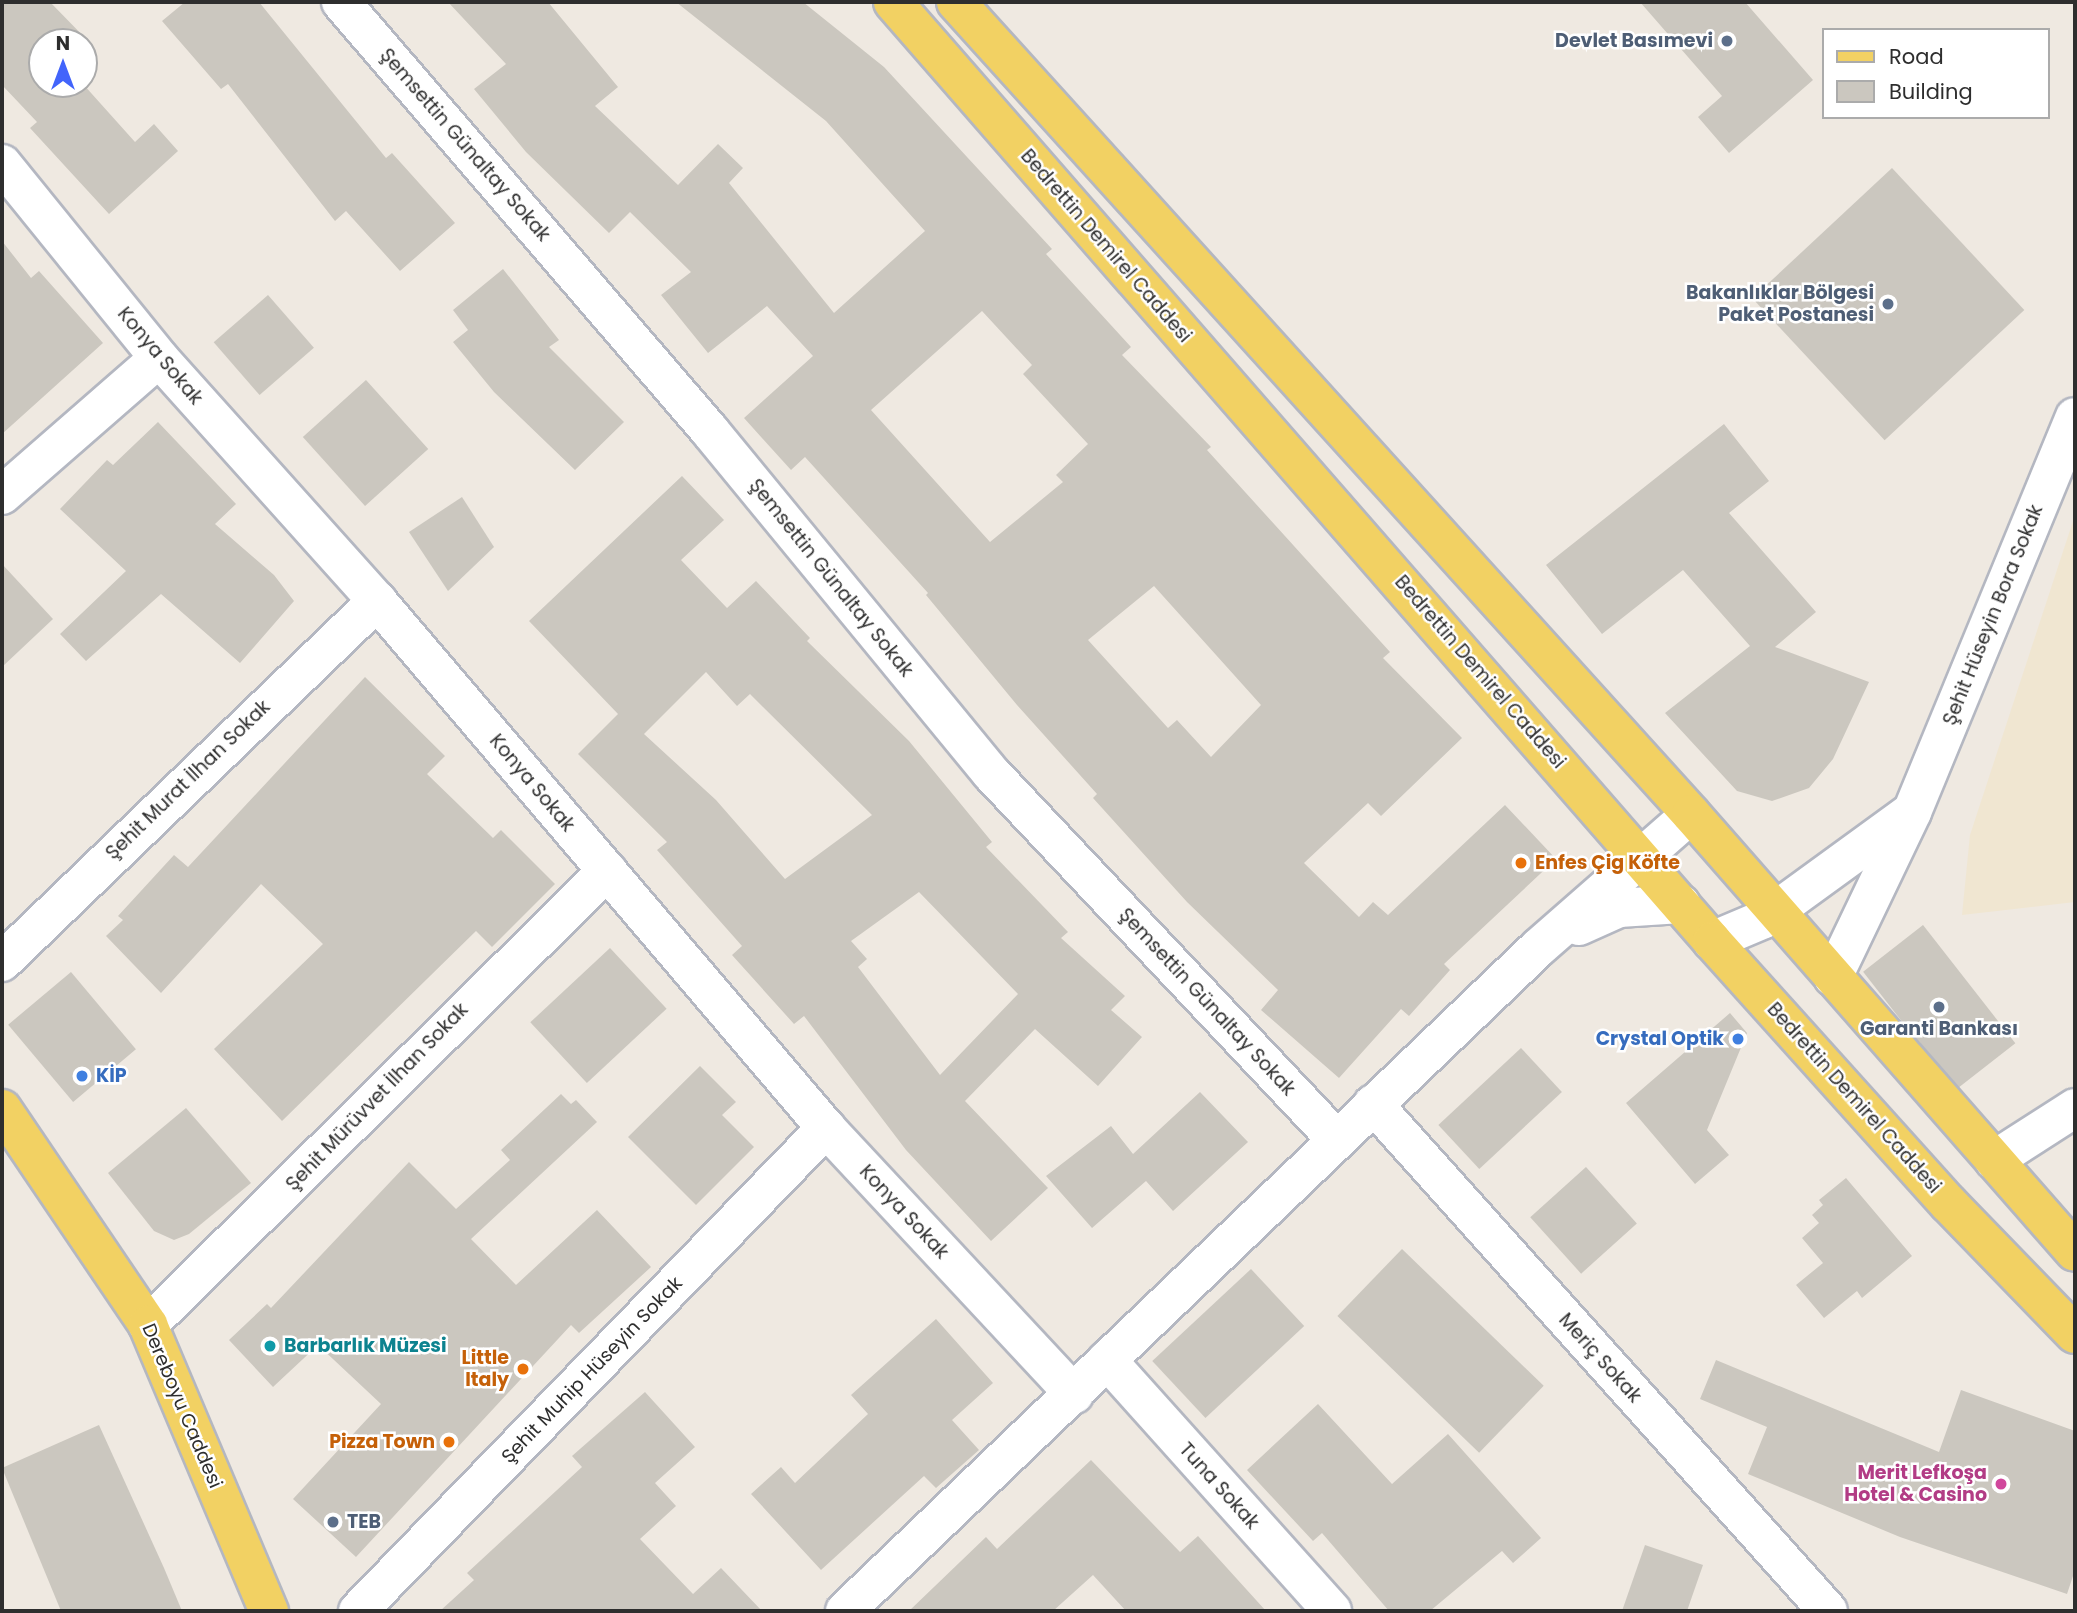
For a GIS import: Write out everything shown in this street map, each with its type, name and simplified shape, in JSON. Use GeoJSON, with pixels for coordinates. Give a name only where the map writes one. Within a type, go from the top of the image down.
{"type":"FeatureCollection","features":[{"type":"Feature","properties":{"kind":"main road","name":"Bedrettin Demirel Caddesi"},"geometry":{"type":"LineString","coordinates":[[893,2],[1643,857],[1712,941],[1948,1203],[2075,1334]]}},
{"type":"Feature","properties":{"kind":"main road"},"geometry":{"type":"LineString","coordinates":[[956,2],[1690,814],[2075,1252]]}},
{"type":"Feature","properties":{"kind":"main road","name":"Dereboyu Caddesi"},"geometry":{"type":"LineString","coordinates":[[2,1109],[149,1325],[269,1611]]}},
{"type":"Feature","properties":{"kind":"street","name":"Şemsettin Günaltay Sokak"},"geometry":{"type":"LineString","coordinates":[[341,2],[710,431],[991,773],[1337,1140]]}},
{"type":"Feature","properties":{"kind":"street","name":"Konya Sokak"},"geometry":{"type":"LineString","coordinates":[[2,164],[159,358],[377,601],[826,1128],[1074,1394]]}},
{"type":"Feature","properties":{"kind":"street"},"geometry":{"type":"LineString","coordinates":[[2,495],[159,358]]}},
{"type":"Feature","properties":{"kind":"street","name":"Şehit Hüseyin Bora Sokak"},"geometry":{"type":"LineString","coordinates":[[1833,977],[1912,812],[2075,418]]}},
{"type":"Feature","properties":{"kind":"street","name":"Şehit Murat İlhan Sokak"},"geometry":{"type":"LineString","coordinates":[[2,962],[377,601]]}},
{"type":"Feature","properties":{"kind":"street"},"geometry":{"type":"LineString","coordinates":[[1712,941],[1775,912],[1912,812]]}},
{"type":"Feature","properties":{"kind":"street"},"geometry":{"type":"LineString","coordinates":[[845,1611],[1538,948],[1690,814]]}},
{"type":"Feature","properties":{"kind":"street","name":"Şehit Mürüvvet İlhan Sokak"},"geometry":{"type":"LineString","coordinates":[[149,1325],[607,870]]}},
{"type":"Feature","properties":{"kind":"street"},"geometry":{"type":"LineString","coordinates":[[1538,948],[1619,908],[1681,904]]}},
{"type":"Feature","properties":{"kind":"street","name":"Meriç Sokak"},"geometry":{"type":"LineString","coordinates":[[1373,1104],[1828,1611]]}},
{"type":"Feature","properties":{"kind":"street"},"geometry":{"type":"LineString","coordinates":[[1994,1160],[2075,1108]]}},
{"type":"Feature","properties":{"kind":"street","name":"Şehit Muhip Hüseyin Sokak"},"geometry":{"type":"LineString","coordinates":[[358,1611],[826,1128]]}},
{"type":"Feature","properties":{"kind":"street","name":"Tuna Sokak"},"geometry":{"type":"LineString","coordinates":[[1107,1360],[1332,1611]]}},
{"type":"Feature","properties":{"kind":"shaded area"},"geometry":{"type":"Polygon","coordinates":[[[2075,515],[2075,902],[1962,915],[1970,835],[2075,515]]]}},
{"type":"Feature","properties":{"kind":"building"},"geometry":{"type":"Polygon","coordinates":[[[2,2],[50,2],[75,28],[28,28],[28,98],[96,98],[135,142],[154,124],[178,151],[109,214],[30,128],[37,122],[2,85],[2,2]]]}},
{"type":"Feature","properties":{"kind":"building"},"geometry":{"type":"Polygon","coordinates":[[[185,2],[259,2],[386,158],[392,153],[455,223],[400,271],[346,211],[335,221],[228,84],[221,89],[162,21],[185,2]]]}},
{"type":"Feature","properties":{"kind":"building"},"geometry":{"type":"Polygon","coordinates":[[[448,2],[548,2],[618,87],[595,106],[678,185],[718,144],[743,168],[729,183],[834,313],[925,231],[826,121],[676,2],[803,2],[884,67],[1052,249],[1046,254],[1131,347],[1122,355],[1211,447],[1207,450],[1390,652],[1383,658],[1462,738],[1381,816],[1368,803],[1304,863],[1359,917],[1373,902],[1388,915],[1505,805],[1556,859],[1444,964],[1450,970],[1409,1016],[1401,1009],[1339,1078],[1261,1010],[1278,990],[1187,902],[1093,798],[1097,794],[1017,705],[926,595],[928,593],[805,457],[791,470],[744,418],[813,356],[767,306],[708,353],[661,295],[691,272],[630,212],[609,233],[526,152],[474,89],[506,64],[448,2]],[[982,311],[871,410],[990,542],[1063,482],[1056,475],[1088,444],[1023,374],[1032,365],[982,311]],[[1154,586],[1088,640],[1168,728],[1177,720],[1211,757],[1261,705],[1154,586]]]}},
{"type":"Feature","properties":{"kind":"building","name":"Devlet Basımevi"},"geometry":{"type":"Polygon","coordinates":[[[1640,2],[1745,2],[1813,80],[1729,153],[1698,117],[1722,96],[1640,2]]]}},
{"type":"Feature","properties":{"kind":"building","name":"Bakanlıklar Bölgesi Paket Postanesi"},"geometry":{"type":"Polygon","coordinates":[[[1892,168],[2024,310],[1885,440],[1752,298],[1892,168]]]}},
{"type":"Feature","properties":{"kind":"building"},"geometry":{"type":"Polygon","coordinates":[[[2,241],[31,278],[39,271],[103,343],[2,434],[2,241]]]}},
{"type":"Feature","properties":{"kind":"building"},"geometry":{"type":"Polygon","coordinates":[[[503,269],[559,340],[549,347],[624,422],[575,470],[494,392],[453,342],[468,330],[453,310],[503,269]]]}},
{"type":"Feature","properties":{"kind":"building"},"geometry":{"type":"Polygon","coordinates":[[[268,295],[314,348],[260,395],[214,342],[268,295]]]}},
{"type":"Feature","properties":{"kind":"building"},"geometry":{"type":"Polygon","coordinates":[[[366,380],[428,449],[365,506],[303,437],[366,380]]]}},
{"type":"Feature","properties":{"kind":"building"},"geometry":{"type":"Polygon","coordinates":[[[158,422],[236,504],[215,524],[274,575],[294,601],[240,663],[161,594],[86,661],[60,634],[126,571],[60,509],[107,460],[113,465],[158,422]]]}},
{"type":"Feature","properties":{"kind":"building"},"geometry":{"type":"Polygon","coordinates":[[[1724,424],[1769,481],[1729,513],[1816,612],[1775,647],[1869,682],[1833,759],[1809,788],[1772,801],[1737,791],[1665,713],[1750,646],[1683,570],[1602,634],[1546,565],[1724,424]]]}},
{"type":"Feature","properties":{"kind":"building"},"geometry":{"type":"Polygon","coordinates":[[[682,476],[724,520],[681,560],[727,608],[756,581],[810,638],[807,641],[909,741],[992,842],[986,847],[1068,932],[1061,938],[1125,996],[1111,1010],[1142,1037],[1098,1086],[1035,1029],[965,1101],[1048,1188],[991,1241],[906,1150],[804,1016],[794,1024],[732,955],[742,946],[657,850],[667,842],[578,754],[618,714],[529,621],[682,476]],[[706,672],[644,734],[716,800],[785,879],[872,815],[750,694],[737,706],[706,672]],[[919,892],[851,941],[867,959],[858,967],[940,1075],[1018,994],[919,892]]]}},
{"type":"Feature","properties":{"kind":"building"},"geometry":{"type":"Polygon","coordinates":[[[462,497],[494,547],[448,591],[409,532],[462,497]]]}},
{"type":"Feature","properties":{"kind":"building"},"geometry":{"type":"Polygon","coordinates":[[[2,564],[53,619],[2,667],[2,564]]]}},
{"type":"Feature","properties":{"kind":"building"},"geometry":{"type":"Polygon","coordinates":[[[365,677],[445,756],[427,774],[493,838],[501,830],[555,884],[492,947],[476,931],[282,1121],[214,1049],[323,944],[261,884],[161,993],[106,936],[123,920],[118,916],[174,855],[188,867],[365,677]]]}},
{"type":"Feature","properties":{"kind":"building","name":"Garanti Bankası"},"geometry":{"type":"Polygon","coordinates":[[[1923,925],[2015,1043],[1955,1090],[1863,972],[1923,925]]]}},
{"type":"Feature","properties":{"kind":"building"},"geometry":{"type":"Polygon","coordinates":[[[610,948],[667,1009],[587,1083],[530,1022],[610,948]]]}},
{"type":"Feature","properties":{"kind":"building"},"geometry":{"type":"Polygon","coordinates":[[[71,972],[136,1049],[73,1102],[8,1025],[71,972]]]}},
{"type":"Feature","properties":{"kind":"building"},"geometry":{"type":"Polygon","coordinates":[[[1730,1013],[1747,1033],[1707,1130],[1729,1155],[1695,1184],[1626,1103],[1730,1013]]]}},
{"type":"Feature","properties":{"kind":"building"},"geometry":{"type":"Polygon","coordinates":[[[1521,1048],[1562,1092],[1479,1169],[1438,1125],[1521,1048]]]}},
{"type":"Feature","properties":{"kind":"building"},"geometry":{"type":"Polygon","coordinates":[[[700,1066],[736,1102],[722,1115],[754,1147],[696,1205],[628,1137],[700,1066]]]}},
{"type":"Feature","properties":{"kind":"building"},"geometry":{"type":"Polygon","coordinates":[[[1200,1092],[1248,1142],[1173,1211],[1146,1181],[1092,1228],[1046,1176],[1111,1126],[1133,1154],[1200,1092]]]}},
{"type":"Feature","properties":{"kind":"building"},"geometry":{"type":"Polygon","coordinates":[[[561,1094],[571,1104],[576,1100],[597,1122],[471,1239],[516,1285],[597,1210],[651,1267],[579,1333],[571,1325],[356,1557],[293,1499],[381,1404],[318,1345],[273,1387],[229,1340],[267,1304],[271,1308],[409,1162],[456,1209],[510,1160],[501,1150],[561,1094]]]}},
{"type":"Feature","properties":{"kind":"building"},"geometry":{"type":"Polygon","coordinates":[[[186,1108],[251,1183],[189,1234],[174,1240],[154,1231],[108,1173],[186,1108]]]}},
{"type":"Feature","properties":{"kind":"building"},"geometry":{"type":"Polygon","coordinates":[[[1586,1167],[1637,1223],[1581,1274],[1530,1217],[1586,1167]]]}},
{"type":"Feature","properties":{"kind":"building"},"geometry":{"type":"Polygon","coordinates":[[[1846,1178],[1912,1256],[1862,1298],[1857,1291],[1824,1318],[1796,1285],[1823,1263],[1802,1238],[1819,1223],[1812,1215],[1823,1205],[1819,1200],[1846,1178]]]}},
{"type":"Feature","properties":{"kind":"building"},"geometry":{"type":"Polygon","coordinates":[[[1402,1249],[1544,1386],[1479,1453],[1337,1316],[1402,1249]]]}},
{"type":"Feature","properties":{"kind":"building"},"geometry":{"type":"Polygon","coordinates":[[[1251,1269],[1304,1326],[1205,1418],[1152,1361],[1251,1269]]]}},
{"type":"Feature","properties":{"kind":"building"},"geometry":{"type":"Polygon","coordinates":[[[936,1319],[993,1383],[952,1420],[979,1450],[936,1488],[924,1476],[821,1570],[751,1494],[781,1467],[795,1483],[868,1414],[851,1395],[936,1319]]]}},
{"type":"Feature","properties":{"kind":"building"},"geometry":{"type":"Polygon","coordinates":[[[1716,1360],[1939,1452],[1961,1390],[2075,1431],[2075,1570],[2067,1594],[1900,1537],[1748,1474],[1767,1427],[1700,1399],[1716,1360]]]}},
{"type":"Feature","properties":{"kind":"building"},"geometry":{"type":"Polygon","coordinates":[[[645,1392],[695,1447],[655,1483],[676,1506],[640,1539],[693,1594],[721,1568],[762,1611],[440,1611],[474,1580],[467,1573],[582,1467],[572,1456],[645,1392]]]}},
{"type":"Feature","properties":{"kind":"building"},"geometry":{"type":"Polygon","coordinates":[[[1318,1404],[1392,1484],[1448,1434],[1541,1538],[1513,1563],[1502,1551],[1430,1611],[1389,1611],[1322,1533],[1313,1541],[1247,1470],[1318,1404]]]}},
{"type":"Feature","properties":{"kind":"building"},"geometry":{"type":"Polygon","coordinates":[[[99,1425],[182,1611],[61,1611],[2,1468],[99,1425]]]}},
{"type":"Feature","properties":{"kind":"building"},"geometry":{"type":"Polygon","coordinates":[[[1091,1460],[1180,1552],[1198,1536],[1266,1611],[1126,1611],[1093,1575],[1053,1611],[909,1611],[986,1537],[997,1549],[1091,1460]]]}},
{"type":"Feature","properties":{"kind":"building"},"geometry":{"type":"Polygon","coordinates":[[[1645,1545],[1703,1565],[1687,1611],[1622,1611],[1645,1545]]]}},
{"type":"Feature","properties":{"kind":"place","name":"Devlet Basımevi"},"geometry":{"type":"Point","coordinates":[1727,41]}},
{"type":"Feature","properties":{"kind":"place","name":"Bakanlıklar Bölgesi Paket Postanesi"},"geometry":{"type":"Point","coordinates":[1888,304]}},
{"type":"Feature","properties":{"kind":"place","name":"Enfes Çig Köfte"},"geometry":{"type":"Point","coordinates":[1521,863]}},
{"type":"Feature","properties":{"kind":"place","name":"Garanti Bankası"},"geometry":{"type":"Point","coordinates":[1939,1007]}},
{"type":"Feature","properties":{"kind":"place","name":"Crystal Optik"},"geometry":{"type":"Point","coordinates":[1738,1039]}},
{"type":"Feature","properties":{"kind":"place","name":"KİP"},"geometry":{"type":"Point","coordinates":[82,1076]}},
{"type":"Feature","properties":{"kind":"place","name":"Barbarlık Müzesi"},"geometry":{"type":"Point","coordinates":[270,1346]}},
{"type":"Feature","properties":{"kind":"place","name":"Little Italy"},"geometry":{"type":"Point","coordinates":[523,1369]}},
{"type":"Feature","properties":{"kind":"place","name":"Pizza Town"},"geometry":{"type":"Point","coordinates":[449,1442]}},
{"type":"Feature","properties":{"kind":"place","name":"Merit Lefkoşa Hotel & Casino"},"geometry":{"type":"Point","coordinates":[2001,1484]}},
{"type":"Feature","properties":{"kind":"place","name":"TEB"},"geometry":{"type":"Point","coordinates":[333,1522]}}]}
